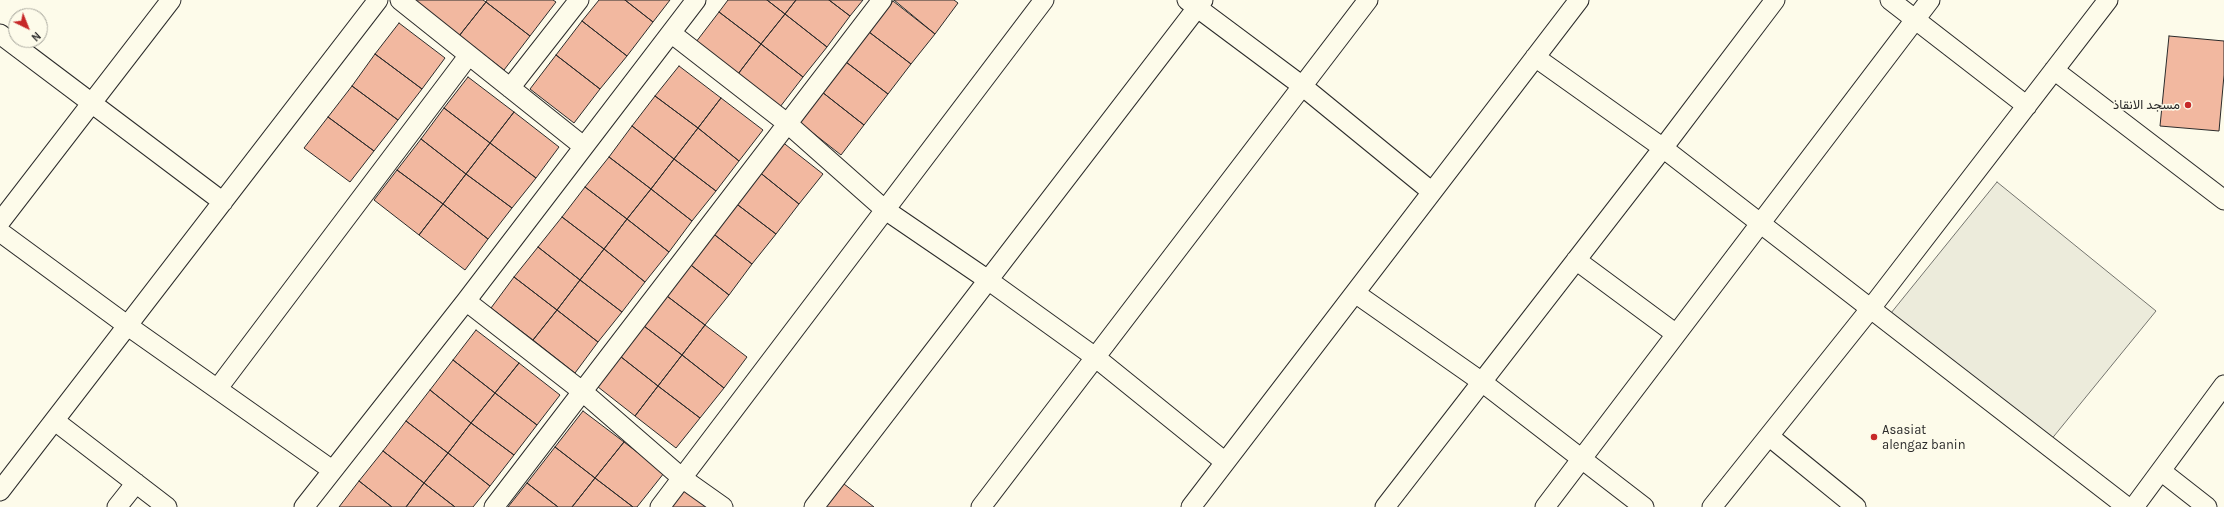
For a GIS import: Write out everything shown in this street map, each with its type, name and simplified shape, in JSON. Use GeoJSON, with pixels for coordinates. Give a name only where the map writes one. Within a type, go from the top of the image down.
{"type":"FeatureCollection","features":[{"type":"Feature","properties":{"kind":"street"},"geometry":{"type":"LineString","coordinates":[[0,222],[171,0]]}},
{"type":"Feature","properties":{"kind":"street"},"geometry":{"type":"LineString","coordinates":[[0,491],[378,0]]}},
{"type":"Feature","properties":{"kind":"street"},"geometry":{"type":"LineString","coordinates":[[400,0],[583,146]]}},
{"type":"Feature","properties":{"kind":"street"},"geometry":{"type":"LineString","coordinates":[[510,88],[579,0]]}},
{"type":"Feature","properties":{"kind":"street"},"geometry":{"type":"LineString","coordinates":[[304,507],[466,300],[696,0]]}},
{"type":"Feature","properties":{"kind":"street"},"geometry":{"type":"LineString","coordinates":[[494,507],[882,0]]}},
{"type":"Feature","properties":{"kind":"street"},"geometry":{"type":"LineString","coordinates":[[660,507],[884,209],[1044,0]]}},
{"type":"Feature","properties":{"kind":"street"},"geometry":{"type":"LineString","coordinates":[[981,507],[1301,85],[1368,0]]}},
{"type":"Feature","properties":{"kind":"street"},"geometry":{"type":"LineString","coordinates":[[1191,507],[1579,0]]}},
{"type":"Feature","properties":{"kind":"street"},"geometry":{"type":"LineString","coordinates":[[1385,507],[1663,148],[1775,0]]}},
{"type":"Feature","properties":{"kind":"street"},"geometry":{"type":"LineString","coordinates":[[1890,0],[2027,106]]}},
{"type":"Feature","properties":{"kind":"street"},"geometry":{"type":"LineString","coordinates":[[1545,507],[1930,0]]}},
{"type":"Feature","properties":{"kind":"street"},"geometry":{"type":"LineString","coordinates":[[1712,507],[1770,437],[1871,308],[2108,0]]}},
{"type":"Feature","properties":{"kind":"street"},"geometry":{"type":"LineString","coordinates":[[814,507],[988,280],[1196,2],[1432,192]]}},
{"type":"Feature","properties":{"kind":"street"},"geometry":{"type":"LineString","coordinates":[[671,33],[788,124],[884,209],[988,280],[1095,357],[1225,462]]}},
{"type":"Feature","properties":{"kind":"street"},"geometry":{"type":"LineString","coordinates":[[0,34],[222,202]]}},
{"type":"Feature","properties":{"kind":"street"},"geometry":{"type":"LineString","coordinates":[[218,388],[469,55]]}},
{"type":"Feature","properties":{"kind":"street"},"geometry":{"type":"LineString","coordinates":[[1536,57],[1663,148],[2127,507]]}},
{"type":"Feature","properties":{"kind":"street"},"geometry":{"type":"LineString","coordinates":[[2054,70],[2224,200]]}},
{"type":"Feature","properties":{"kind":"street"},"geometry":{"type":"LineString","coordinates":[[0,232],[128,326],[218,388],[332,470]]}},
{"type":"Feature","properties":{"kind":"street"},"geometry":{"type":"LineString","coordinates":[[1576,260],[1676,334]]}},
{"type":"Feature","properties":{"kind":"street"},"geometry":{"type":"LineString","coordinates":[[1355,293],[1482,382],[1644,507]]}},
{"type":"Feature","properties":{"kind":"street"},"geometry":{"type":"LineString","coordinates":[[466,300],[583,392],[682,478],[723,507]]}},
{"type":"Feature","properties":{"kind":"street"},"geometry":{"type":"LineString","coordinates":[[2134,507],[2224,385]]}},
{"type":"Feature","properties":{"kind":"street"},"geometry":{"type":"LineString","coordinates":[[54,420],[167,507]]}},
{"type":"Feature","properties":{"kind":"street"},"geometry":{"type":"LineString","coordinates":[[1770,437],[1856,507]]}},
{"type":"Feature","properties":{"kind":"street"},"geometry":{"type":"LineString","coordinates":[[2161,471],[2207,507]]}},
{"type":"Feature","properties":{"kind":"street"},"geometry":{"type":"LineString","coordinates":[[117,507],[136,483]]}},
{"type":"Feature","properties":{"kind":"shaded area"},"geometry":{"type":"Polygon","coordinates":[[[1997,182],[2156,311],[2050,441],[1891,313],[1997,182]]]}},
{"type":"Feature","properties":{"kind":"building"},"geometry":{"type":"Polygon","coordinates":[[[416,0],[483,0],[486,2],[459,36],[415,2],[416,0]]]}},
{"type":"Feature","properties":{"kind":"building"},"geometry":{"type":"Polygon","coordinates":[[[487,0],[553,0],[556,2],[530,36],[486,2],[487,0]]]}},
{"type":"Feature","properties":{"kind":"building"},"geometry":{"type":"Polygon","coordinates":[[[599,0],[625,0],[653,22],[627,56],[582,21],[599,0]]]}},
{"type":"Feature","properties":{"kind":"building"},"geometry":{"type":"Polygon","coordinates":[[[625,0],[670,0],[653,22],[625,0]]]}},
{"type":"Feature","properties":{"kind":"building"},"geometry":{"type":"Polygon","coordinates":[[[728,0],[767,0],[785,14],[761,44],[719,12],[728,0]]]}},
{"type":"Feature","properties":{"kind":"building"},"geometry":{"type":"Polygon","coordinates":[[[767,0],[796,0],[785,14],[767,0]]]}},
{"type":"Feature","properties":{"kind":"building"},"geometry":{"type":"Polygon","coordinates":[[[796,0],[829,0],[850,16],[827,47],[785,14],[796,0]]]}},
{"type":"Feature","properties":{"kind":"building"},"geometry":{"type":"Polygon","coordinates":[[[829,0],[863,0],[850,16],[829,0]]]}},
{"type":"Feature","properties":{"kind":"building"},"geometry":{"type":"Polygon","coordinates":[[[894,0],[954,0],[958,3],[935,34],[894,0]]]}},
{"type":"Feature","properties":{"kind":"building"},"geometry":{"type":"Polygon","coordinates":[[[893,1],[935,34],[911,64],[869,32],[893,1]]]}},
{"type":"Feature","properties":{"kind":"building"},"geometry":{"type":"Polygon","coordinates":[[[486,2],[530,36],[504,70],[459,36],[486,2]]]}},
{"type":"Feature","properties":{"kind":"building"},"geometry":{"type":"Polygon","coordinates":[[[719,12],[761,44],[738,74],[696,42],[719,12]]]}},
{"type":"Feature","properties":{"kind":"building"},"geometry":{"type":"Polygon","coordinates":[[[785,14],[827,47],[803,77],[761,44],[785,14]]]}},
{"type":"Feature","properties":{"kind":"building"},"geometry":{"type":"Polygon","coordinates":[[[582,21],[627,56],[600,89],[556,55],[582,21]]]}},
{"type":"Feature","properties":{"kind":"building"},"geometry":{"type":"Polygon","coordinates":[[[399,23],[445,58],[422,89],[375,54],[399,23]]]}},
{"type":"Feature","properties":{"kind":"building"},"geometry":{"type":"Polygon","coordinates":[[[869,32],[911,64],[888,94],[846,62],[869,32]]]}},
{"type":"Feature","properties":{"kind":"building"},"geometry":{"type":"Polygon","coordinates":[[[2169,36],[2224,41],[2224,75],[2219,131],[2160,126],[2169,36]]]}},
{"type":"Feature","properties":{"kind":"building"},"geometry":{"type":"Polygon","coordinates":[[[761,44],[803,77],[780,107],[738,74],[761,44]]]}},
{"type":"Feature","properties":{"kind":"building"},"geometry":{"type":"Polygon","coordinates":[[[375,54],[422,89],[398,120],[352,86],[375,54]]]}},
{"type":"Feature","properties":{"kind":"building"},"geometry":{"type":"Polygon","coordinates":[[[556,55],[600,89],[574,123],[530,89],[556,55]]]}},
{"type":"Feature","properties":{"kind":"building"},"geometry":{"type":"Polygon","coordinates":[[[846,62],[888,94],[864,125],[822,92],[846,62]]]}},
{"type":"Feature","properties":{"kind":"building"},"geometry":{"type":"Polygon","coordinates":[[[679,66],[721,98],[698,128],[655,96],[679,66]]]}},
{"type":"Feature","properties":{"kind":"building"},"geometry":{"type":"Polygon","coordinates":[[[468,77],[514,112],[490,143],[444,108],[468,77]]]}},
{"type":"Feature","properties":{"kind":"building"},"geometry":{"type":"Polygon","coordinates":[[[352,86],[398,120],[374,151],[328,117],[352,86]]]}},
{"type":"Feature","properties":{"kind":"building"},"geometry":{"type":"Polygon","coordinates":[[[822,92],[864,125],[841,155],[799,122],[822,92]]]}},
{"type":"Feature","properties":{"kind":"building"},"geometry":{"type":"Polygon","coordinates":[[[655,96],[698,128],[674,159],[632,126],[655,96]]]}},
{"type":"Feature","properties":{"kind":"building"},"geometry":{"type":"Polygon","coordinates":[[[721,98],[763,130],[739,161],[698,128],[721,98]]]}},
{"type":"Feature","properties":{"kind":"building"},"geometry":{"type":"Polygon","coordinates":[[[444,108],[490,143],[466,174],[421,139],[444,108]]]}},
{"type":"Feature","properties":{"kind":"building"},"geometry":{"type":"Polygon","coordinates":[[[514,112],[559,147],[536,178],[490,143],[514,112]]]}},
{"type":"Feature","properties":{"kind":"building"},"geometry":{"type":"Polygon","coordinates":[[[328,117],[374,151],[350,182],[304,148],[328,117]]]}},
{"type":"Feature","properties":{"kind":"building"},"geometry":{"type":"Polygon","coordinates":[[[632,126],[674,159],[651,189],[609,157],[632,126]]]}},
{"type":"Feature","properties":{"kind":"building"},"geometry":{"type":"Polygon","coordinates":[[[698,128],[739,161],[716,191],[674,159],[698,128]]]}},
{"type":"Feature","properties":{"kind":"building"},"geometry":{"type":"Polygon","coordinates":[[[421,139],[466,174],[443,204],[397,170],[421,139]]]}},
{"type":"Feature","properties":{"kind":"building"},"geometry":{"type":"Polygon","coordinates":[[[781,141],[823,174],[799,204],[758,171],[781,141]]]}},
{"type":"Feature","properties":{"kind":"building"},"geometry":{"type":"Polygon","coordinates":[[[490,143],[536,178],[512,208],[466,174],[490,143]]]}},
{"type":"Feature","properties":{"kind":"building"},"geometry":{"type":"Polygon","coordinates":[[[609,157],[651,189],[627,219],[585,187],[609,157]]]}},
{"type":"Feature","properties":{"kind":"building"},"geometry":{"type":"Polygon","coordinates":[[[674,159],[716,191],[692,221],[651,189],[674,159]]]}},
{"type":"Feature","properties":{"kind":"building"},"geometry":{"type":"Polygon","coordinates":[[[397,170],[443,204],[419,235],[374,200],[397,170]]]}},
{"type":"Feature","properties":{"kind":"building"},"geometry":{"type":"Polygon","coordinates":[[[758,171],[799,204],[776,234],[734,202],[758,171]]]}},
{"type":"Feature","properties":{"kind":"building"},"geometry":{"type":"Polygon","coordinates":[[[466,174],[512,208],[488,239],[443,204],[466,174]]]}},
{"type":"Feature","properties":{"kind":"building"},"geometry":{"type":"Polygon","coordinates":[[[585,187],[627,219],[604,249],[562,217],[585,187]]]}},
{"type":"Feature","properties":{"kind":"building"},"geometry":{"type":"Polygon","coordinates":[[[651,189],[692,221],[669,252],[627,219],[651,189]]]}},
{"type":"Feature","properties":{"kind":"building"},"geometry":{"type":"Polygon","coordinates":[[[734,202],[776,234],[752,264],[711,232],[734,202]]]}},
{"type":"Feature","properties":{"kind":"building"},"geometry":{"type":"Polygon","coordinates":[[[443,204],[488,239],[465,270],[419,235],[443,204]]]}},
{"type":"Feature","properties":{"kind":"building"},"geometry":{"type":"Polygon","coordinates":[[[562,217],[604,249],[580,280],[538,247],[562,217]]]}},
{"type":"Feature","properties":{"kind":"building"},"geometry":{"type":"Polygon","coordinates":[[[627,219],[669,252],[645,282],[604,249],[627,219]]]}},
{"type":"Feature","properties":{"kind":"building"},"geometry":{"type":"Polygon","coordinates":[[[711,232],[752,264],[729,295],[687,262],[711,232]]]}},
{"type":"Feature","properties":{"kind":"building"},"geometry":{"type":"Polygon","coordinates":[[[538,247],[580,280],[557,310],[514,277],[538,247]]]}},
{"type":"Feature","properties":{"kind":"building"},"geometry":{"type":"Polygon","coordinates":[[[604,249],[645,282],[622,312],[580,280],[604,249]]]}},
{"type":"Feature","properties":{"kind":"building"},"geometry":{"type":"Polygon","coordinates":[[[687,262],[729,295],[705,325],[663,293],[687,262]]]}},
{"type":"Feature","properties":{"kind":"building"},"geometry":{"type":"Polygon","coordinates":[[[514,277],[557,310],[533,340],[491,308],[514,277]]]}},
{"type":"Feature","properties":{"kind":"building"},"geometry":{"type":"Polygon","coordinates":[[[580,280],[622,312],[598,342],[557,310],[580,280]]]}},
{"type":"Feature","properties":{"kind":"building"},"geometry":{"type":"Polygon","coordinates":[[[663,293],[705,325],[682,355],[640,323],[663,293]]]}},
{"type":"Feature","properties":{"kind":"building"},"geometry":{"type":"Polygon","coordinates":[[[557,310],[598,342],[575,373],[533,340],[557,310]]]}},
{"type":"Feature","properties":{"kind":"building"},"geometry":{"type":"Polygon","coordinates":[[[640,323],[682,355],[658,386],[616,353],[640,323]]]}},
{"type":"Feature","properties":{"kind":"building"},"geometry":{"type":"Polygon","coordinates":[[[705,325],[747,357],[724,388],[682,355],[705,325]]]}},
{"type":"Feature","properties":{"kind":"building"},"geometry":{"type":"Polygon","coordinates":[[[476,330],[519,363],[495,393],[453,360],[476,330]]]}},
{"type":"Feature","properties":{"kind":"building"},"geometry":{"type":"Polygon","coordinates":[[[616,353],[658,386],[635,416],[593,383],[616,353]]]}},
{"type":"Feature","properties":{"kind":"building"},"geometry":{"type":"Polygon","coordinates":[[[682,355],[724,388],[700,418],[658,386],[682,355]]]}},
{"type":"Feature","properties":{"kind":"building"},"geometry":{"type":"Polygon","coordinates":[[[453,360],[495,393],[471,423],[430,390],[453,360]]]}},
{"type":"Feature","properties":{"kind":"building"},"geometry":{"type":"Polygon","coordinates":[[[519,363],[560,395],[537,425],[495,393],[519,363]]]}},
{"type":"Feature","properties":{"kind":"building"},"geometry":{"type":"Polygon","coordinates":[[[658,386],[700,418],[676,448],[635,416],[658,386]]]}},
{"type":"Feature","properties":{"kind":"building"},"geometry":{"type":"Polygon","coordinates":[[[430,390],[471,423],[448,453],[406,421],[430,390]]]}},
{"type":"Feature","properties":{"kind":"building"},"geometry":{"type":"Polygon","coordinates":[[[495,393],[537,425],[514,455],[471,423],[495,393]]]}},
{"type":"Feature","properties":{"kind":"building"},"geometry":{"type":"Polygon","coordinates":[[[583,411],[624,442],[595,478],[555,447],[583,411]]]}},
{"type":"Feature","properties":{"kind":"building"},"geometry":{"type":"Polygon","coordinates":[[[406,421],[448,453],[424,483],[383,451],[406,421]]]}},
{"type":"Feature","properties":{"kind":"building"},"geometry":{"type":"Polygon","coordinates":[[[471,423],[514,455],[490,486],[448,453],[471,423]]]}},
{"type":"Feature","properties":{"kind":"building"},"geometry":{"type":"Polygon","coordinates":[[[624,442],[664,473],[637,507],[633,507],[595,478],[624,442]]]}},
{"type":"Feature","properties":{"kind":"building"},"geometry":{"type":"Polygon","coordinates":[[[555,447],[595,478],[572,507],[558,507],[527,483],[555,447]]]}},
{"type":"Feature","properties":{"kind":"building"},"geometry":{"type":"Polygon","coordinates":[[[383,451],[424,483],[406,507],[392,507],[359,481],[383,451]]]}},
{"type":"Feature","properties":{"kind":"building"},"geometry":{"type":"Polygon","coordinates":[[[448,453],[490,486],[473,507],[455,507],[424,483],[448,453]]]}},
{"type":"Feature","properties":{"kind":"building"},"geometry":{"type":"Polygon","coordinates":[[[595,478],[633,507],[572,507],[595,478]]]}},
{"type":"Feature","properties":{"kind":"building"},"geometry":{"type":"Polygon","coordinates":[[[359,481],[392,507],[339,507],[359,481]]]}},
{"type":"Feature","properties":{"kind":"building"},"geometry":{"type":"Polygon","coordinates":[[[424,483],[455,507],[406,507],[424,483]]]}},
{"type":"Feature","properties":{"kind":"building"},"geometry":{"type":"Polygon","coordinates":[[[527,483],[558,507],[508,507],[527,483]]]}},
{"type":"Feature","properties":{"kind":"building"},"geometry":{"type":"Polygon","coordinates":[[[844,484],[874,507],[826,507],[844,484]]]}},
{"type":"Feature","properties":{"kind":"building"},"geometry":{"type":"Polygon","coordinates":[[[684,485],[713,507],[666,507],[684,485]]]}},
{"type":"Feature","properties":{"kind":"place","name":"مسجد الانقاذ"},"geometry":{"type":"Point","coordinates":[2188,105]}},
{"type":"Feature","properties":{"kind":"place","name":"Asasiat alengaz banin"},"geometry":{"type":"Point","coordinates":[1874,437]}}]}
